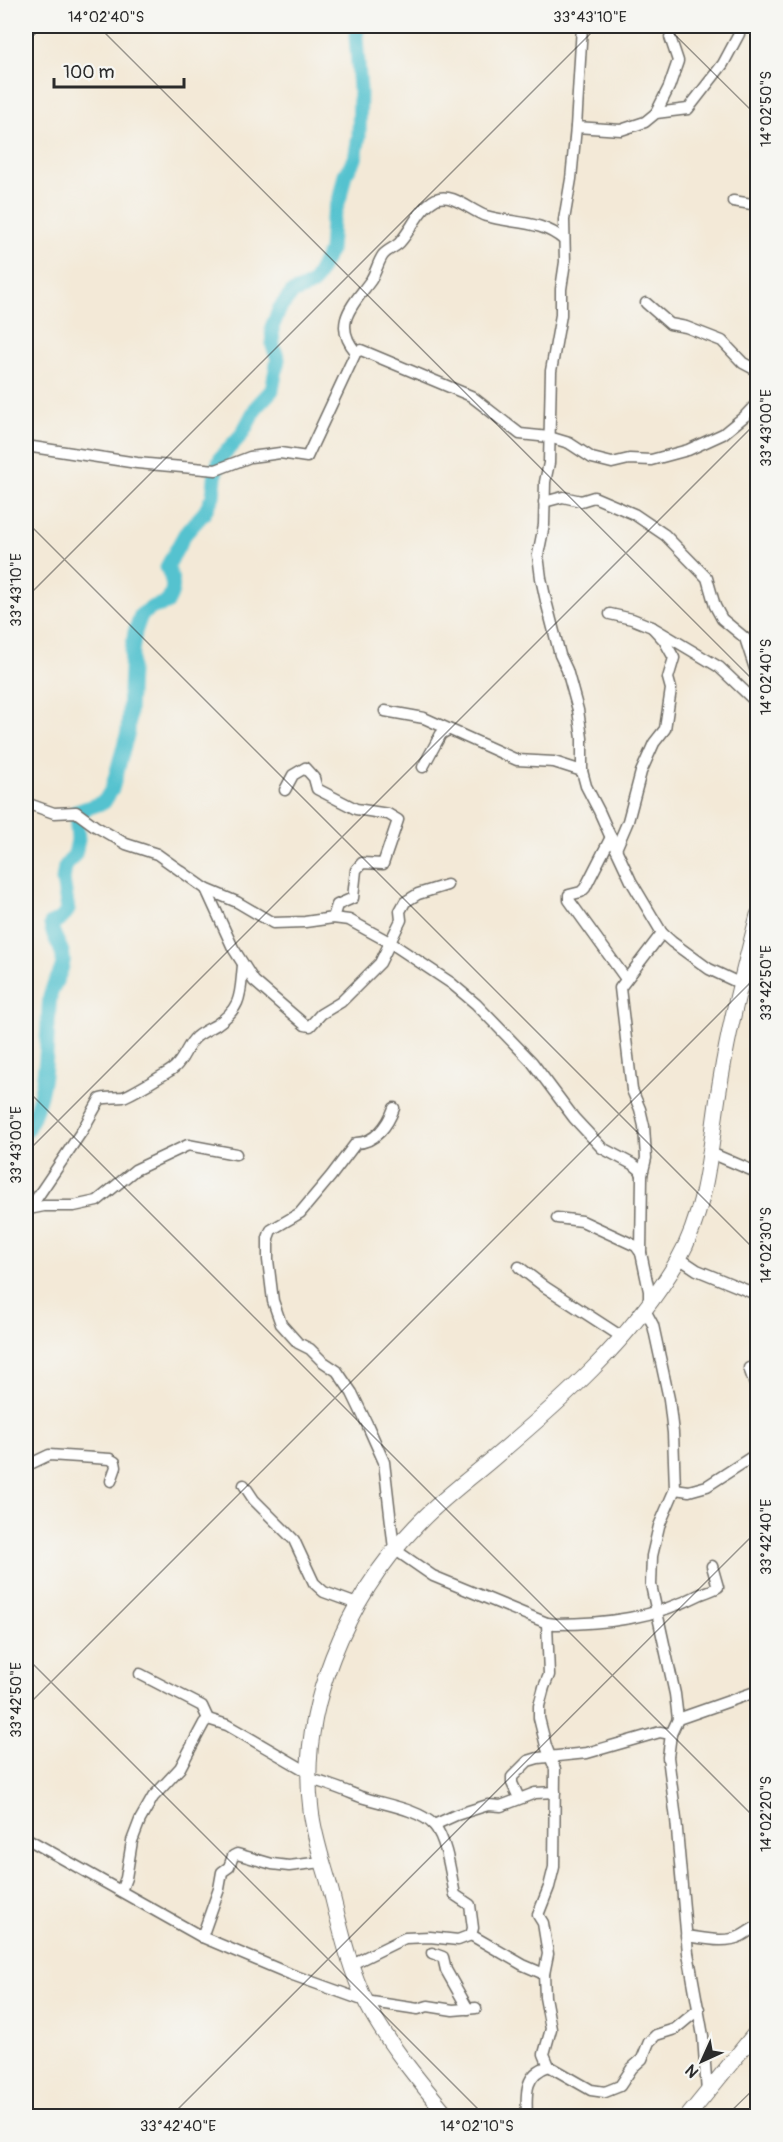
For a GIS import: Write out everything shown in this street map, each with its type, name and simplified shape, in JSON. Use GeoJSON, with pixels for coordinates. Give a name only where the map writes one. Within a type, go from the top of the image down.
{"type":"FeatureCollection","features":[{"type":"Feature","properties":{"kind":"street"},"geometry":{"type":"LineString","coordinates":[[582,26],[576,127],[564,220],[565,261],[561,289],[561,315],[551,371],[549,463],[544,502],[544,525],[538,555],[546,601],[578,710],[582,738],[582,771],[586,786],[631,881],[662,933],[709,969],[739,983]]}},
{"type":"Feature","properties":{"kind":"street"},"geometry":{"type":"LineString","coordinates":[[656,113],[688,109],[723,64],[739,34]]}},
{"type":"Feature","properties":{"kind":"street"},"geometry":{"type":"LineString","coordinates":[[576,127],[621,130],[645,122],[656,113],[669,87],[678,61],[670,37]]}},
{"type":"Feature","properties":{"kind":"street"},"geometry":{"type":"LineString","coordinates":[[356,352],[349,343],[345,327],[348,311],[371,279],[384,254],[400,243],[426,206],[438,198],[451,198],[484,215],[553,230],[564,240]]}},
{"type":"Feature","properties":{"kind":"street"},"geometry":{"type":"LineString","coordinates":[[733,201],[758,205]]}},
{"type":"Feature","properties":{"kind":"street"},"geometry":{"type":"LineString","coordinates":[[646,303],[670,324],[686,327],[722,341],[743,363],[758,371]]}},
{"type":"Feature","properties":{"kind":"street"},"geometry":{"type":"LineString","coordinates":[[26,446],[137,463],[216,470],[266,455],[280,453],[307,457],[356,352],[361,350],[471,396],[520,434],[549,437],[569,443],[601,461],[612,463],[629,459],[651,460],[688,450],[723,434],[758,402]]}},
{"type":"Feature","properties":{"kind":"street"},"geometry":{"type":"LineString","coordinates":[[544,502],[563,497],[581,501],[594,497],[634,514],[665,535],[707,578],[715,606],[722,619],[745,638],[758,678]]}},
{"type":"Feature","properties":{"kind":"street"},"geometry":{"type":"LineString","coordinates":[[610,614],[652,627],[719,667],[758,704]]}},
{"type":"Feature","properties":{"kind":"street"},"geometry":{"type":"LineString","coordinates":[[616,849],[628,821],[641,772],[654,743],[665,729],[671,688],[668,678],[674,658],[664,640],[652,627]]}},
{"type":"Feature","properties":{"kind":"street"},"geometry":{"type":"LineString","coordinates":[[385,711],[424,718],[517,760],[554,762],[582,771]]}},
{"type":"Feature","properties":{"kind":"street"},"geometry":{"type":"LineString","coordinates":[[423,767],[441,734],[448,730]]}},
{"type":"Feature","properties":{"kind":"street"},"geometry":{"type":"LineString","coordinates":[[285,790],[293,775],[305,768],[314,778],[317,789],[356,809],[388,814],[398,820],[383,864],[362,863],[356,870],[353,898],[337,905],[333,918]]}},
{"type":"Feature","properties":{"kind":"street"},"geometry":{"type":"LineString","coordinates":[[26,803],[54,813],[76,812],[126,844],[157,854],[206,889],[237,902],[273,923],[333,918],[349,920],[390,943],[451,983],[476,1004],[532,1062],[574,1118],[602,1148],[634,1165],[642,1175]]}},
{"type":"Feature","properties":{"kind":"street"},"geometry":{"type":"LineString","coordinates":[[611,837],[585,888],[581,892],[568,895],[569,900],[626,979]]}},
{"type":"Feature","properties":{"kind":"street"},"geometry":{"type":"LineString","coordinates":[[206,889],[232,948],[243,965],[264,991],[305,1025],[310,1026],[321,1014],[341,1002],[380,963],[401,920],[400,911],[405,902],[418,894],[447,885]]}},
{"type":"Feature","properties":{"kind":"street"},"geometry":{"type":"LineString","coordinates":[[448,2116],[392,2044],[365,2001],[352,1964],[322,1862],[310,1811],[309,1748],[314,1717],[337,1649],[357,1604],[366,1587],[394,1549],[442,1500],[489,1462],[556,1402],[622,1337],[647,1307],[679,1258],[701,1200],[739,983],[758,915]]}},
{"type":"Feature","properties":{"kind":"street"},"geometry":{"type":"LineString","coordinates":[[662,933],[620,988],[632,1090],[644,1126],[646,1158],[642,1175],[641,1253],[648,1291],[647,1307],[669,1399],[673,1433],[675,1489],[658,1526],[652,1556],[651,1585],[675,1694],[678,1719],[671,1734],[668,1757],[686,1936],[703,2036],[707,2093]]}},
{"type":"Feature","properties":{"kind":"street"},"geometry":{"type":"LineString","coordinates":[[27,1212],[82,1131],[100,1099],[109,1096],[124,1097],[156,1077],[168,1074],[197,1036],[218,1023],[233,1009],[240,997],[243,965]]}},
{"type":"Feature","properties":{"kind":"street"},"geometry":{"type":"LineString","coordinates":[[394,1108],[389,1121],[374,1137],[365,1143],[356,1143],[351,1147],[331,1176],[300,1213],[272,1230],[268,1238],[273,1301],[281,1324],[298,1343],[310,1349],[321,1361],[337,1371],[352,1393],[384,1462],[394,1549],[433,1576],[547,1623],[612,1622],[656,1613],[685,1603],[715,1589],[718,1584],[712,1566]]}},
{"type":"Feature","properties":{"kind":"street"},"geometry":{"type":"LineString","coordinates":[[27,1212],[44,1206],[74,1206],[96,1201],[135,1170],[188,1145],[236,1154]]}},
{"type":"Feature","properties":{"kind":"street"},"geometry":{"type":"LineString","coordinates":[[711,1153],[758,1173]]}},
{"type":"Feature","properties":{"kind":"street"},"geometry":{"type":"LineString","coordinates":[[557,1218],[582,1221],[636,1246],[641,1253]]}},
{"type":"Feature","properties":{"kind":"street"},"geometry":{"type":"LineString","coordinates":[[679,1258],[697,1270],[758,1295]]}},
{"type":"Feature","properties":{"kind":"street"},"geometry":{"type":"LineString","coordinates":[[519,1267],[545,1287],[622,1337]]}},
{"type":"Feature","properties":{"kind":"street"},"geometry":{"type":"LineString","coordinates":[[748,1368],[758,1393]]}},
{"type":"Feature","properties":{"kind":"street"},"geometry":{"type":"LineString","coordinates":[[675,1489],[689,1491],[707,1486],[758,1453]]}},
{"type":"Feature","properties":{"kind":"street"},"geometry":{"type":"LineString","coordinates":[[26,1466],[49,1455],[110,1459],[115,1462],[116,1467],[111,1481]]}},
{"type":"Feature","properties":{"kind":"street"},"geometry":{"type":"LineString","coordinates":[[244,1485],[264,1511],[294,1540],[314,1584],[324,1592],[357,1604]]}},
{"type":"Feature","properties":{"kind":"street"},"geometry":{"type":"LineString","coordinates":[[547,1623],[549,1675],[539,1706],[539,1719],[555,1769],[555,1792],[554,1867],[538,1915],[543,1923],[548,1953],[544,1974],[545,1997],[551,2029],[544,2054],[549,2066],[591,2091],[605,2092],[620,2086],[632,2068],[642,2059],[649,2042],[656,2035],[675,2029],[699,2010]]}},
{"type":"Feature","properties":{"kind":"street"},"geometry":{"type":"LineString","coordinates":[[140,1674],[202,1706],[208,1719],[227,1725],[308,1776],[361,1797],[423,1817],[434,1825],[443,1845],[454,1895],[470,1905],[473,1928],[471,1935]]}},
{"type":"Feature","properties":{"kind":"street"},"geometry":{"type":"LineString","coordinates":[[678,1719],[758,1691]]}},
{"type":"Feature","properties":{"kind":"street"},"geometry":{"type":"LineString","coordinates":[[121,1891],[126,1878],[132,1841],[140,1820],[153,1797],[180,1768],[208,1719]]}},
{"type":"Feature","properties":{"kind":"street"},"geometry":{"type":"LineString","coordinates":[[519,1798],[512,1783],[512,1777],[528,1761],[549,1756],[587,1753],[660,1732],[671,1734]]}},
{"type":"Feature","properties":{"kind":"street"},"geometry":{"type":"LineString","coordinates":[[434,1825],[475,1808],[488,1805],[501,1806],[535,1793],[555,1792]]}},
{"type":"Feature","properties":{"kind":"street"},"geometry":{"type":"LineString","coordinates":[[26,1838],[202,1936],[290,1974],[365,2001],[418,2009],[428,2006],[453,2010],[472,2008],[446,1970],[443,1957],[432,1953]]}},
{"type":"Feature","properties":{"kind":"street"},"geometry":{"type":"LineString","coordinates":[[202,1936],[219,1889],[222,1872],[229,1867],[233,1856],[237,1854],[272,1864],[289,1866],[322,1862]]}},
{"type":"Feature","properties":{"kind":"street"},"geometry":{"type":"LineString","coordinates":[[686,1936],[727,1940],[741,1936],[749,1929],[758,1926]]}},
{"type":"Feature","properties":{"kind":"street"},"geometry":{"type":"LineString","coordinates":[[471,1935],[523,1965],[544,1974]]}},
{"type":"Feature","properties":{"kind":"street"},"geometry":{"type":"LineString","coordinates":[[352,1964],[405,1938],[430,1937],[458,1940],[471,1935]]}},
{"type":"Feature","properties":{"kind":"street"},"geometry":{"type":"LineString","coordinates":[[687,2116],[758,2030]]}},
{"type":"Feature","properties":{"kind":"street"},"geometry":{"type":"LineString","coordinates":[[527,2116],[526,2093],[530,2082],[538,2069],[549,2066]]}},
{"type":"Feature","properties":{"kind":"waterway"},"geometry":{"type":"LineString","coordinates":[[26,1131],[34,1115],[43,1083],[50,997],[63,962],[51,924],[62,918],[68,910],[63,880],[65,867],[75,854],[78,840],[76,812],[104,802],[112,789],[128,732],[132,651],[141,615],[153,607],[167,603],[173,585],[167,567],[185,534],[204,513],[213,496],[216,470],[221,457],[242,434],[257,406],[272,390],[278,359],[273,346],[272,327],[280,308],[292,293],[313,284],[330,250],[332,221],[345,174],[355,159],[359,136],[360,90],[356,37],[358,26]]}}]}
